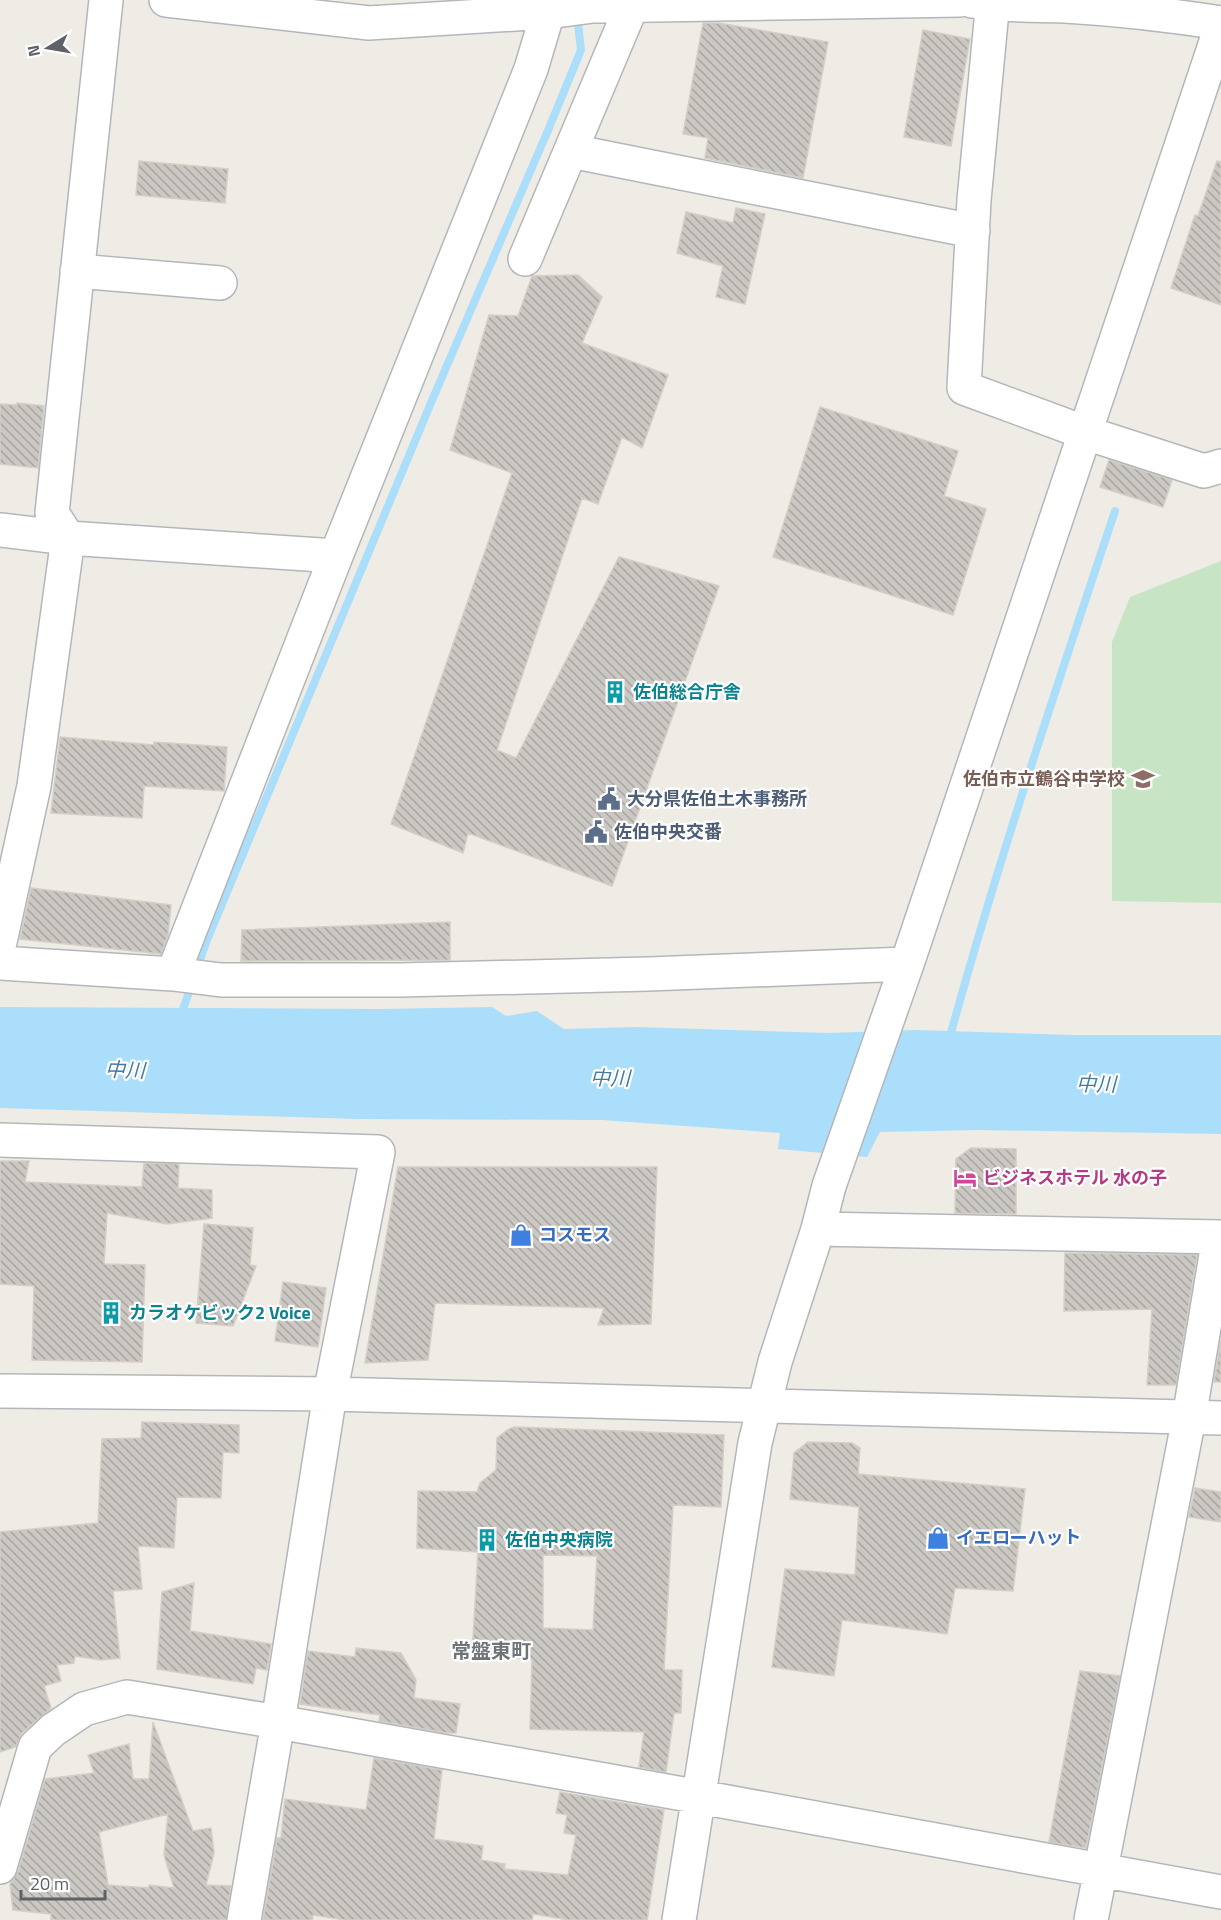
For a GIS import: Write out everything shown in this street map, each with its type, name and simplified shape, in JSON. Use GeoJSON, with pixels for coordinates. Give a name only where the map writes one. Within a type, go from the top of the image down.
{"type":"FeatureCollection","features":[{"type":"Feature","properties":{"kind":"street"},"geometry":{"type":"LineString","coordinates":[[0,942],[34,786],[68,538],[52,513],[106,0]]}},
{"type":"Feature","properties":{"kind":"street"},"geometry":{"type":"LineString","coordinates":[[166,0],[370,11],[960,0]]}},
{"type":"Feature","properties":{"kind":"street"},"geometry":{"type":"LineString","coordinates":[[679,1920],[755,1443],[775,1362],[818,1229],[829,1186],[907,964],[1086,433],[1221,25],[1156,13],[984,1],[964,388],[1086,433],[1204,471],[1221,466]]}},
{"type":"Feature","properties":{"kind":"street"},"geometry":{"type":"LineString","coordinates":[[525,259],[632,5]]}},
{"type":"Feature","properties":{"kind":"street"},"geometry":{"type":"LineString","coordinates":[[187,976],[336,556],[531,69],[571,6]]}},
{"type":"Feature","properties":{"kind":"street"},"geometry":{"type":"LineString","coordinates":[[571,151],[973,231]]}},
{"type":"Feature","properties":{"kind":"street"},"geometry":{"type":"LineString","coordinates":[[77,272],[220,283]]}},
{"type":"Feature","properties":{"kind":"street"},"geometry":{"type":"LineString","coordinates":[[0,530],[68,538],[336,556]]}},
{"type":"Feature","properties":{"kind":"street"},"geometry":{"type":"LineString","coordinates":[[0,963],[221,980],[400,980],[649,974],[907,964]]}},
{"type":"Feature","properties":{"kind":"street"},"geometry":{"type":"LineString","coordinates":[[0,1140],[378,1152],[330,1394],[244,1920]]}},
{"type":"Feature","properties":{"kind":"street"},"geometry":{"type":"LineString","coordinates":[[818,1229],[1220,1237],[1205,1418],[1100,1871],[1091,1920]]}},
{"type":"Feature","properties":{"kind":"street"},"geometry":{"type":"LineString","coordinates":[[0,1390],[330,1394],[1205,1418]]}},
{"type":"Feature","properties":{"kind":"street"},"geometry":{"type":"LineString","coordinates":[[1,1860],[35,1747],[53,1730],[84,1708],[127,1697],[700,1797],[1221,1892]]}},
{"type":"Feature","properties":{"kind":"green space"},"geometry":{"type":"Polygon","coordinates":[[[1221,561],[1221,903],[1112,901],[1112,642],[1130,597],[1221,561]]]}},
{"type":"Feature","properties":{"kind":"water","name":"中川"},"geometry":{"type":"Polygon","coordinates":[[[0,1007],[380,1009],[492,1007],[506,1016],[537,1011],[564,1029],[635,1027],[828,1033],[916,1030],[1073,1035],[1221,1035],[1221,1134],[979,1130],[880,1132],[867,1157],[778,1149],[780,1133],[602,1120],[356,1119],[0,1108],[0,1007]]]}},
{"type":"Feature","properties":{"kind":"building"},"geometry":{"type":"Polygon","coordinates":[[[703,23],[719,23],[828,42],[803,178],[705,158],[708,138],[683,134],[703,23]]]}},
{"type":"Feature","properties":{"kind":"building"},"geometry":{"type":"Polygon","coordinates":[[[923,30],[970,39],[951,146],[904,137],[923,30]]]}},
{"type":"Feature","properties":{"kind":"building"},"geometry":{"type":"Polygon","coordinates":[[[139,161],[228,169],[225,203],[136,195],[139,161]]]}},
{"type":"Feature","properties":{"kind":"building"},"geometry":{"type":"Polygon","coordinates":[[[1217,161],[1221,162],[1221,305],[1171,288],[1195,215],[1198,216],[1217,161]]]}},
{"type":"Feature","properties":{"kind":"building"},"geometry":{"type":"Polygon","coordinates":[[[736,208],[765,214],[745,304],[716,297],[723,266],[677,253],[686,212],[733,223],[736,208]]]}},
{"type":"Feature","properties":{"kind":"building","name":"佐伯総合庁舎"},"geometry":{"type":"Polygon","coordinates":[[[578,275],[602,297],[582,343],[668,375],[642,448],[622,437],[598,504],[582,498],[497,750],[516,758],[619,557],[719,586],[612,886],[468,833],[463,853],[391,824],[512,473],[450,450],[489,315],[518,316],[532,276],[578,275]]]}},
{"type":"Feature","properties":{"kind":"building"},"geometry":{"type":"Polygon","coordinates":[[[17,403],[44,406],[38,468],[0,464],[0,404],[17,405],[17,403]]]}},
{"type":"Feature","properties":{"kind":"building"},"geometry":{"type":"Polygon","coordinates":[[[820,407],[958,451],[944,496],[986,509],[953,615],[773,557],[820,407]]]}},
{"type":"Feature","properties":{"kind":"building"},"geometry":{"type":"Polygon","coordinates":[[[1109,460],[1172,480],[1163,507],[1100,487],[1109,460]]]}},
{"type":"Feature","properties":{"kind":"building"},"geometry":{"type":"Polygon","coordinates":[[[60,737],[154,745],[154,742],[227,747],[224,791],[144,786],[142,818],[51,813],[60,737]]]}},
{"type":"Feature","properties":{"kind":"building"},"geometry":{"type":"Polygon","coordinates":[[[31,888],[171,905],[168,935],[161,954],[20,939],[31,888]]]}},
{"type":"Feature","properties":{"kind":"building"},"geometry":{"type":"Polygon","coordinates":[[[450,922],[450,960],[241,961],[242,930],[450,922]]]}},
{"type":"Feature","properties":{"kind":"building"},"geometry":{"type":"Polygon","coordinates":[[[971,1148],[1016,1149],[1016,1214],[955,1213],[956,1159],[971,1148]]]}},
{"type":"Feature","properties":{"kind":"building"},"geometry":{"type":"Polygon","coordinates":[[[0,1161],[29,1161],[25,1182],[142,1187],[144,1163],[179,1164],[178,1188],[212,1190],[212,1218],[167,1224],[107,1213],[104,1264],[145,1265],[142,1362],[32,1360],[34,1286],[0,1284],[0,1161]]]}},
{"type":"Feature","properties":{"kind":"building","name":"コスモス"},"geometry":{"type":"Polygon","coordinates":[[[398,1167],[657,1167],[651,1324],[598,1325],[604,1308],[435,1303],[428,1360],[365,1363],[398,1167]]]}},
{"type":"Feature","properties":{"kind":"building"},"geometry":{"type":"Polygon","coordinates":[[[204,1224],[253,1228],[250,1265],[256,1266],[233,1326],[196,1323],[204,1224]]]}},
{"type":"Feature","properties":{"kind":"building"},"geometry":{"type":"Polygon","coordinates":[[[1065,1253],[1197,1255],[1176,1385],[1147,1385],[1152,1309],[1064,1311],[1065,1253]]]}},
{"type":"Feature","properties":{"kind":"building"},"geometry":{"type":"Polygon","coordinates":[[[283,1282],[326,1288],[318,1347],[275,1341],[283,1282]]]}},
{"type":"Feature","properties":{"kind":"building"},"geometry":{"type":"Polygon","coordinates":[[[1221,1340],[1221,1382],[1214,1382],[1221,1340]]]}},
{"type":"Feature","properties":{"kind":"building"},"geometry":{"type":"Polygon","coordinates":[[[142,1422],[239,1425],[239,1453],[223,1452],[221,1498],[177,1497],[174,1548],[138,1546],[142,1589],[113,1591],[120,1658],[101,1660],[75,1656],[74,1663],[57,1665],[61,1681],[44,1686],[51,1708],[22,1733],[15,1747],[0,1752],[0,1532],[98,1523],[102,1439],[141,1438],[142,1422]]]}},
{"type":"Feature","properties":{"kind":"building","name":"佐伯中央病院"},"geometry":{"type":"Polygon","coordinates":[[[515,1427],[724,1435],[721,1507],[673,1505],[664,1670],[682,1670],[681,1713],[674,1713],[666,1772],[639,1767],[644,1732],[530,1729],[532,1659],[472,1656],[478,1552],[417,1548],[418,1491],[477,1492],[480,1483],[496,1470],[497,1438],[515,1427]],[[543,1555],[543,1628],[593,1630],[597,1556],[543,1555]]]}},
{"type":"Feature","properties":{"kind":"building","name":"イエローハット"},"geometry":{"type":"Polygon","coordinates":[[[808,1442],[852,1443],[860,1448],[858,1474],[1025,1489],[1013,1591],[955,1588],[947,1634],[842,1620],[834,1676],[772,1667],[785,1569],[855,1575],[859,1507],[790,1499],[794,1453],[808,1442]]]}},
{"type":"Feature","properties":{"kind":"building"},"geometry":{"type":"Polygon","coordinates":[[[1195,1488],[1221,1492],[1221,1522],[1189,1517],[1195,1488]]]}},
{"type":"Feature","properties":{"kind":"building"},"geometry":{"type":"Polygon","coordinates":[[[194,1583],[190,1631],[271,1644],[267,1670],[256,1668],[253,1684],[157,1669],[162,1592],[194,1583]]]}},
{"type":"Feature","properties":{"kind":"building"},"geometry":{"type":"Polygon","coordinates":[[[356,1648],[401,1653],[416,1680],[414,1698],[460,1704],[456,1733],[379,1721],[380,1715],[300,1704],[308,1651],[355,1657],[356,1648]]]}},
{"type":"Feature","properties":{"kind":"building"},"geometry":{"type":"Polygon","coordinates":[[[1080,1671],[1120,1676],[1086,1848],[1049,1842],[1080,1671]]]}},
{"type":"Feature","properties":{"kind":"building"},"geometry":{"type":"Polygon","coordinates":[[[153,1722],[193,1831],[211,1828],[214,1853],[206,1885],[231,1886],[226,1920],[51,1920],[51,1914],[13,1910],[10,1884],[18,1872],[45,1779],[94,1773],[88,1755],[129,1744],[133,1779],[149,1779],[153,1722]],[[168,1814],[99,1832],[108,1885],[149,1888],[149,1885],[174,1888],[164,1855],[168,1814]]]}},
{"type":"Feature","properties":{"kind":"building"},"geometry":{"type":"Polygon","coordinates":[[[374,1758],[442,1770],[434,1839],[483,1846],[481,1860],[505,1864],[504,1869],[568,1875],[576,1835],[564,1833],[567,1815],[556,1813],[560,1792],[664,1810],[647,1920],[569,1920],[533,1914],[532,1920],[345,1920],[313,1915],[312,1920],[263,1920],[277,1838],[281,1838],[285,1799],[366,1810],[374,1758]]]}},
{"type":"Feature","properties":{"kind":"waterway"},"geometry":{"type":"LineString","coordinates":[[196,971],[433,398],[581,50],[577,15]]}},
{"type":"Feature","properties":{"kind":"waterway"},"geometry":{"type":"LineString","coordinates":[[949,1040],[1008,840],[1115,511]]}},
{"type":"Feature","properties":{"kind":"waterway"},"geometry":{"type":"LineString","coordinates":[[179,1020],[192,984]]}},
{"type":"Feature","properties":{"kind":"place","name":"佐伯総合庁舎"},"geometry":{"type":"Point","coordinates":[615,692]}},
{"type":"Feature","properties":{"kind":"place","name":"佐伯市立鶴谷中学校"},"geometry":{"type":"Point","coordinates":[1143,779]}},
{"type":"Feature","properties":{"kind":"place","name":"大分県佐伯土木事務所"},"geometry":{"type":"Point","coordinates":[609,799]}},
{"type":"Feature","properties":{"kind":"place","name":"佐伯中央交番"},"geometry":{"type":"Point","coordinates":[596,832]}},
{"type":"Feature","properties":{"kind":"place","name":"ビジネスホテル 水の子"},"geometry":{"type":"Point","coordinates":[965,1178]}},
{"type":"Feature","properties":{"kind":"place","name":"コスモス"},"geometry":{"type":"Point","coordinates":[521,1235]}},
{"type":"Feature","properties":{"kind":"place","name":"カラオケビック2 Voice"},"geometry":{"type":"Point","coordinates":[111,1313]}},
{"type":"Feature","properties":{"kind":"place","name":"イエローハット"},"geometry":{"type":"Point","coordinates":[938,1538]}},
{"type":"Feature","properties":{"kind":"place","name":"佐伯中央病院"},"geometry":{"type":"Point","coordinates":[487,1540]}},
{"type":"Feature","properties":{"kind":"district","name":"常盤東町"},"geometry":{"type":"Point","coordinates":[491,1651]}}]}
